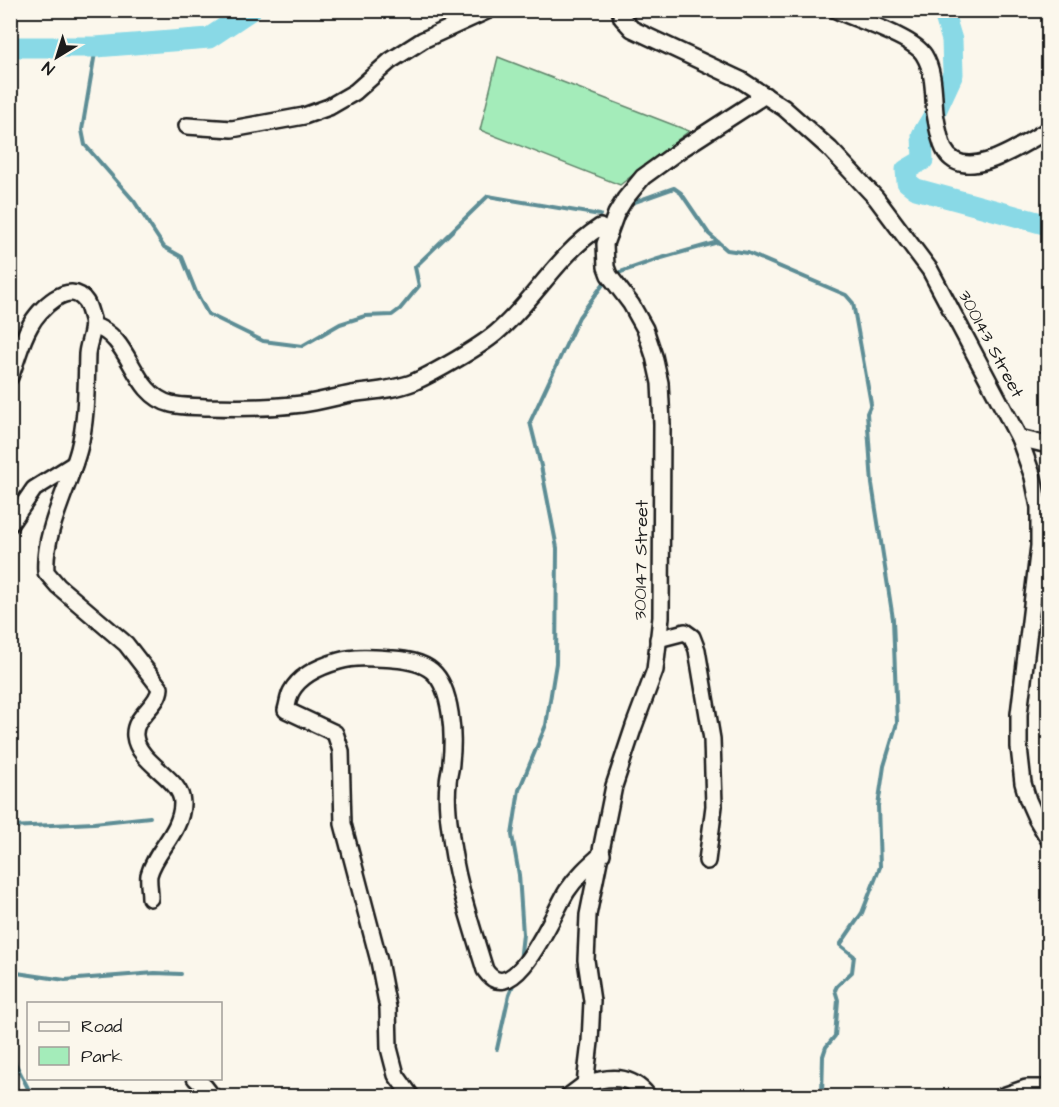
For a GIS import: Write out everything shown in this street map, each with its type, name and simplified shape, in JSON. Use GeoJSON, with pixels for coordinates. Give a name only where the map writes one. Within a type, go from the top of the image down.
{"type":"FeatureCollection","features":[{"type":"Feature","properties":{"kind":"street"},"geometry":{"type":"LineString","coordinates":[[187,126],[232,129],[304,116],[329,107],[355,92],[390,61],[423,40],[489,10]]}},
{"type":"Feature","properties":{"kind":"street","name":"300143 Street"},"geometry":{"type":"LineString","coordinates":[[620,10],[622,18],[632,29],[741,80],[765,95],[784,108],[838,157],[876,198],[930,270],[1019,438],[1033,477],[1039,507],[1039,546],[1020,714],[1019,747],[1023,783],[1028,800],[1048,838]]}},
{"type":"Feature","properties":{"kind":"street"},"geometry":{"type":"LineString","coordinates":[[836,10],[907,41],[924,55],[934,83],[935,113],[939,133],[944,149],[950,157],[968,165],[982,164],[1048,130]]}},
{"type":"Feature","properties":{"kind":"street","name":"300147 Street"},"geometry":{"type":"LineString","coordinates":[[585,1084],[592,1001],[586,960],[588,915],[614,786],[655,670],[661,617],[662,424],[660,383],[645,329],[606,267],[605,244],[625,199],[643,177],[765,95]]}},
{"type":"Feature","properties":{"kind":"street"},"geometry":{"type":"LineString","coordinates":[[94,326],[102,328],[112,336],[156,398],[174,405],[242,408],[302,404],[413,382],[493,335],[518,314],[564,257],[590,233],[600,227],[609,233]]}},
{"type":"Feature","properties":{"kind":"street"},"geometry":{"type":"LineString","coordinates":[[10,377],[31,324],[54,298],[69,293],[81,297],[88,304],[94,326],[87,354],[86,404],[79,447],[49,539],[46,572],[58,586],[126,644],[159,686],[159,694],[137,727],[136,740],[157,770],[175,786],[182,803],[178,823],[150,873],[150,898]]}},
{"type":"Feature","properties":{"kind":"street"},"geometry":{"type":"LineString","coordinates":[[1019,438],[1048,446]]}},
{"type":"Feature","properties":{"kind":"street"},"geometry":{"type":"LineString","coordinates":[[10,524],[34,489],[74,464]]}},
{"type":"Feature","properties":{"kind":"street"},"geometry":{"type":"LineString","coordinates":[[658,639],[685,632],[694,641],[698,650],[712,739],[714,806],[707,861]]}},
{"type":"Feature","properties":{"kind":"street"},"geometry":{"type":"LineString","coordinates":[[411,1096],[396,1075],[389,1048],[388,1008],[380,961],[344,824],[339,740],[335,732],[286,710],[288,698],[297,683],[310,673],[327,665],[343,660],[368,657],[409,660],[430,669],[437,675],[449,706],[452,729],[452,760],[447,785],[453,860],[459,888],[483,964],[490,976],[499,980],[512,977],[525,966],[578,874],[602,854]]}},
{"type":"Feature","properties":{"kind":"street"},"geometry":{"type":"LineString","coordinates":[[569,1096],[585,1084],[603,1077],[628,1080],[644,1090],[648,1096]]}},
{"type":"Feature","properties":{"kind":"street"},"geometry":{"type":"LineString","coordinates":[[197,1080],[212,1096]]}},
{"type":"Feature","properties":{"kind":"street"},"geometry":{"type":"LineString","coordinates":[[1003,1096],[1026,1088],[1048,1088]]}},
{"type":"Feature","properties":{"kind":"green space"},"geometry":{"type":"Polygon","coordinates":[[[498,57],[689,131],[620,185],[480,130],[498,57]]]}},
{"type":"Feature","properties":{"kind":"waterway"},"geometry":{"type":"LineString","coordinates":[[10,47],[96,47],[209,38],[251,10]]}},
{"type":"Feature","properties":{"kind":"waterway"},"geometry":{"type":"LineString","coordinates":[[943,10],[952,40],[953,74],[922,135],[923,160],[906,170],[907,182],[916,189],[1048,225]]}},
{"type":"Feature","properties":{"kind":"waterway"},"geometry":{"type":"LineString","coordinates":[[10,39],[14,46]]}},
{"type":"Feature","properties":{"kind":"waterway"},"geometry":{"type":"LineString","coordinates":[[96,47],[82,130],[85,145],[134,201],[164,247],[182,257],[208,314],[263,341],[302,346],[340,324],[365,316],[392,315],[419,286],[415,267],[488,196],[600,215]]}},
{"type":"Feature","properties":{"kind":"waterway"},"geometry":{"type":"LineString","coordinates":[[629,204],[674,188],[681,193],[709,234],[727,250],[748,253],[846,295],[853,303],[871,404],[867,413],[872,484],[893,619],[897,723],[884,766],[878,806],[880,867],[862,913],[840,945],[854,956],[852,972],[835,990],[838,1000],[835,1036],[826,1047],[823,1056],[822,1096]]}},
{"type":"Feature","properties":{"kind":"waterway"},"geometry":{"type":"LineString","coordinates":[[615,274],[718,242]]}},
{"type":"Feature","properties":{"kind":"waterway"},"geometry":{"type":"LineString","coordinates":[[520,962],[523,934],[519,875],[512,835],[519,790],[546,725],[556,663],[557,548],[530,422],[579,317],[604,283]]}},
{"type":"Feature","properties":{"kind":"waterway"},"geometry":{"type":"LineString","coordinates":[[10,827],[94,823],[150,817]]}},
{"type":"Feature","properties":{"kind":"waterway"},"geometry":{"type":"LineString","coordinates":[[10,972],[65,980],[155,973],[181,974]]}},
{"type":"Feature","properties":{"kind":"waterway"},"geometry":{"type":"LineString","coordinates":[[497,1049],[509,995],[515,980]]}},
{"type":"Feature","properties":{"kind":"waterway"},"geometry":{"type":"LineString","coordinates":[[10,1053],[32,1096]]}}]}
